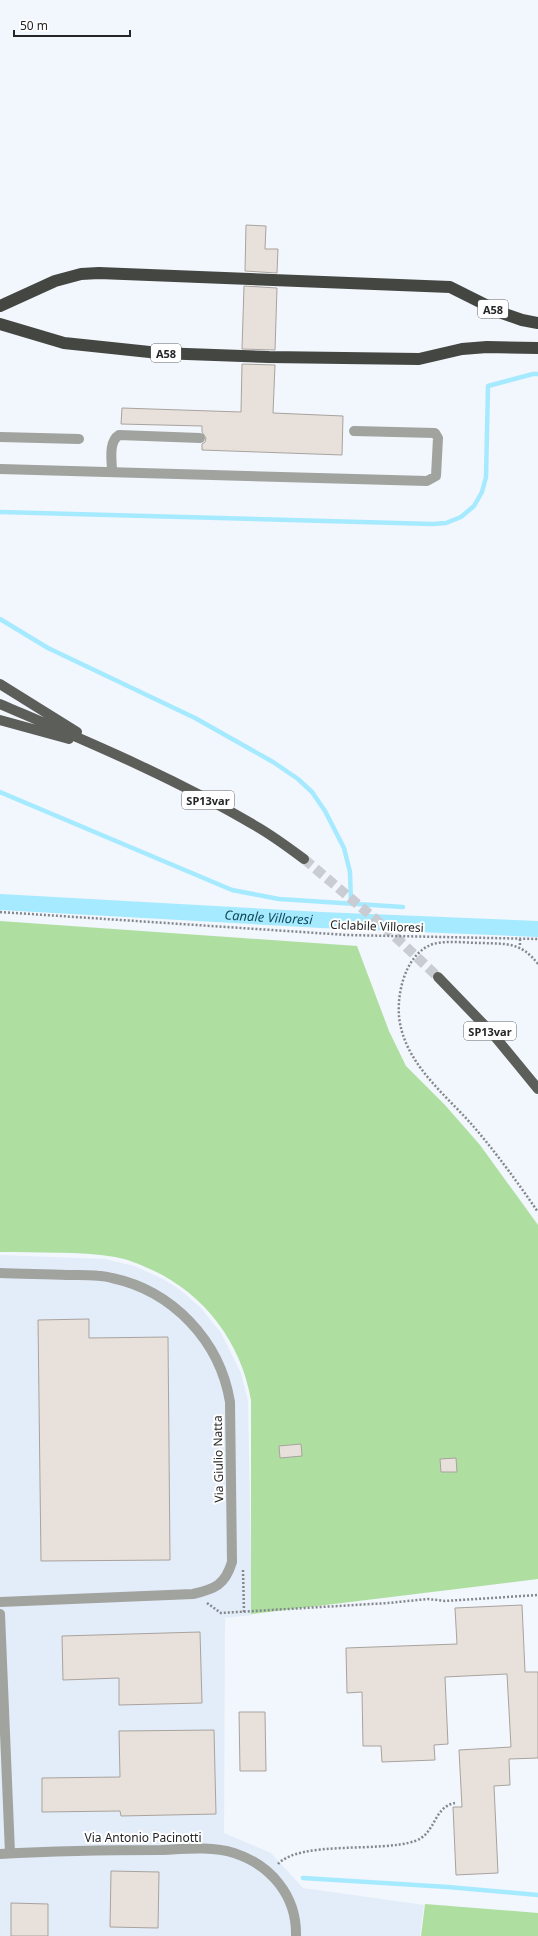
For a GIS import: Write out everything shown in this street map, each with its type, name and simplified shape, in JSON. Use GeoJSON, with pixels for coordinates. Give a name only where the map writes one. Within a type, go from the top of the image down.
{"type":"FeatureCollection","features":[{"type":"Feature","properties":{"kind":"highway","name":"A58"},"geometry":{"type":"LineString","coordinates":[[0,306],[54,281],[81,274],[99,273],[450,287],[457,289],[502,313],[522,320],[538,323]]}},
{"type":"Feature","properties":{"kind":"highway","name":"A58"},"geometry":{"type":"LineString","coordinates":[[0,324],[64,343],[159,353],[406,359],[434,356],[462,349],[487,347],[538,348]]}},
{"type":"Feature","properties":{"kind":"main road","name":"SP13var"},"geometry":{"type":"LineString","coordinates":[[0,684],[106,749]]}},
{"type":"Feature","properties":{"kind":"main road","name":"SP13var"},"geometry":{"type":"LineString","coordinates":[[0,704],[106,749],[227,810],[256,826],[304,859]]}},
{"type":"Feature","properties":{"kind":"main road","name":"SP13var"},"geometry":{"type":"LineString","coordinates":[[0,720],[106,749]]}},
{"type":"Feature","properties":{"kind":"main road","name":"SP13var"},"geometry":{"type":"LineString","coordinates":[[438,977],[492,1033],[538,1089]]}},
{"type":"Feature","properties":{"kind":"street"},"geometry":{"type":"LineString","coordinates":[[0,469],[427,481],[436,476],[438,438],[435,433],[354,431]]}},
{"type":"Feature","properties":{"kind":"street"},"geometry":{"type":"LineString","coordinates":[[112,472],[112,444],[117,436],[200,438]]}},
{"type":"Feature","properties":{"kind":"street"},"geometry":{"type":"LineString","coordinates":[[0,437],[79,439]]}},
{"type":"Feature","properties":{"kind":"street","name":"Via Giulio Natta"},"geometry":{"type":"LineString","coordinates":[[0,1273],[103,1276],[128,1282],[169,1303],[188,1319],[207,1342],[220,1369],[228,1390],[230,1402],[232,1562],[226,1577],[215,1588],[193,1594],[0,1602]]}},
{"type":"Feature","properties":{"kind":"street","name":"Via Antonio Pacinotti"},"geometry":{"type":"LineString","coordinates":[[0,1614],[5,1854],[74,1850],[219,1850],[246,1858],[258,1864],[270,1873],[284,1891],[293,1907],[296,1936]]}},
{"type":"Feature","properties":{"kind":"path","name":"Ciclabile Villoresi"},"geometry":{"type":"LineString","coordinates":[[0,912],[347,935],[538,939]]}},
{"type":"Feature","properties":{"kind":"path"},"geometry":{"type":"LineString","coordinates":[[432,944],[433,937]]}},
{"type":"Feature","properties":{"kind":"path"},"geometry":{"type":"LineString","coordinates":[[520,939],[520,947]]}},
{"type":"Feature","properties":{"kind":"path"},"geometry":{"type":"LineString","coordinates":[[538,964],[520,947],[503,944],[450,942],[432,944],[411,964],[402,984],[398,1007],[403,1036],[409,1050],[425,1074],[485,1141],[538,1212]]}},
{"type":"Feature","properties":{"kind":"path"},"geometry":{"type":"LineString","coordinates":[[244,1564],[244,1612]]}},
{"type":"Feature","properties":{"kind":"path"},"geometry":{"type":"LineString","coordinates":[[193,1594],[221,1613],[428,1599],[445,1601],[538,1595]]}},
{"type":"Feature","properties":{"kind":"path"},"geometry":{"type":"LineString","coordinates":[[270,1873],[284,1858],[300,1852],[398,1845],[418,1840],[431,1827],[443,1807],[455,1803]]}},
{"type":"Feature","properties":{"kind":"shaded area"},"geometry":{"type":"Polygon","coordinates":[[[0,1255],[105,1259],[134,1266],[163,1279],[179,1289],[200,1307],[221,1333],[241,1373],[248,1401],[252,1615],[225,1618],[224,1833],[271,1853],[303,1888],[424,1905],[420,1936],[0,1936],[0,1255]]]}},
{"type":"Feature","properties":{"kind":"green space"},"geometry":{"type":"Polygon","coordinates":[[[0,921],[357,946],[389,1031],[406,1066],[445,1105],[480,1145],[538,1225],[538,1579],[251,1614],[251,1400],[239,1358],[229,1339],[203,1306],[187,1291],[150,1269],[128,1260],[87,1254],[0,1252],[0,921]]]}},
{"type":"Feature","properties":{"kind":"green space"},"geometry":{"type":"Polygon","coordinates":[[[425,1904],[538,1913],[538,1936],[421,1936],[425,1904]]]}},
{"type":"Feature","properties":{"kind":"building"},"geometry":{"type":"Polygon","coordinates":[[[246,225],[266,226],[265,249],[278,249],[277,273],[245,271],[246,225]]]}},
{"type":"Feature","properties":{"kind":"building"},"geometry":{"type":"Polygon","coordinates":[[[244,286],[277,288],[275,350],[242,349],[244,286]]]}},
{"type":"Feature","properties":{"kind":"building"},"geometry":{"type":"Polygon","coordinates":[[[242,364],[275,365],[273,413],[343,416],[342,455],[202,450],[202,444],[205,442],[206,438],[202,432],[202,426],[121,424],[122,408],[241,412],[242,364]]]}},
{"type":"Feature","properties":{"kind":"building"},"geometry":{"type":"Polygon","coordinates":[[[89,1319],[89,1338],[168,1337],[170,1560],[41,1561],[38,1320],[89,1319]]]}},
{"type":"Feature","properties":{"kind":"building"},"geometry":{"type":"Polygon","coordinates":[[[301,1444],[302,1456],[280,1458],[279,1446],[301,1444]]]}},
{"type":"Feature","properties":{"kind":"building"},"geometry":{"type":"Polygon","coordinates":[[[456,1458],[457,1472],[441,1472],[440,1459],[456,1458]]]}},
{"type":"Feature","properties":{"kind":"building"},"geometry":{"type":"Polygon","coordinates":[[[522,1605],[525,1672],[538,1672],[538,1758],[509,1759],[510,1785],[494,1786],[498,1873],[456,1875],[453,1807],[462,1807],[459,1750],[511,1747],[507,1674],[445,1677],[448,1744],[434,1745],[435,1760],[382,1762],[381,1746],[363,1746],[362,1692],[347,1693],[346,1648],[457,1644],[455,1608],[522,1605]]]}},
{"type":"Feature","properties":{"kind":"building"},"geometry":{"type":"Polygon","coordinates":[[[200,1632],[202,1703],[119,1705],[119,1678],[63,1680],[62,1636],[200,1632]]]}},
{"type":"Feature","properties":{"kind":"building"},"geometry":{"type":"Polygon","coordinates":[[[239,1712],[265,1712],[266,1771],[240,1771],[239,1712]]]}},
{"type":"Feature","properties":{"kind":"building"},"geometry":{"type":"Polygon","coordinates":[[[214,1730],[216,1814],[121,1816],[120,1811],[42,1812],[42,1778],[120,1777],[119,1731],[214,1730]]]}},
{"type":"Feature","properties":{"kind":"building"},"geometry":{"type":"Polygon","coordinates":[[[111,1871],[159,1872],[158,1928],[110,1927],[111,1871]]]}},
{"type":"Feature","properties":{"kind":"building"},"geometry":{"type":"Polygon","coordinates":[[[11,1903],[48,1904],[48,1936],[11,1936],[11,1903]]]}},
{"type":"Feature","properties":{"kind":"waterway"},"geometry":{"type":"LineString","coordinates":[[0,512],[433,524],[446,523],[461,517],[474,506],[482,492],[486,477],[488,386],[538,374]]}},
{"type":"Feature","properties":{"kind":"waterway"},"geometry":{"type":"LineString","coordinates":[[0,619],[48,648],[195,718],[273,762],[298,779],[312,792],[325,811],[344,848],[350,872],[351,904]]}},
{"type":"Feature","properties":{"kind":"waterway"},"geometry":{"type":"LineString","coordinates":[[0,792],[232,890],[279,899],[403,907]]}},
{"type":"Feature","properties":{"kind":"waterway","name":"Canale Villoresi"},"geometry":{"type":"LineString","coordinates":[[0,902],[321,920],[538,929]]}},
{"type":"Feature","properties":{"kind":"waterway"},"geometry":{"type":"LineString","coordinates":[[303,1878],[448,1887],[538,1895]]}},
{"type":"Feature","properties":{"kind":"tunnel"},"geometry":{"type":"LineString","coordinates":[[304,859],[387,929],[438,977]]}}]}
